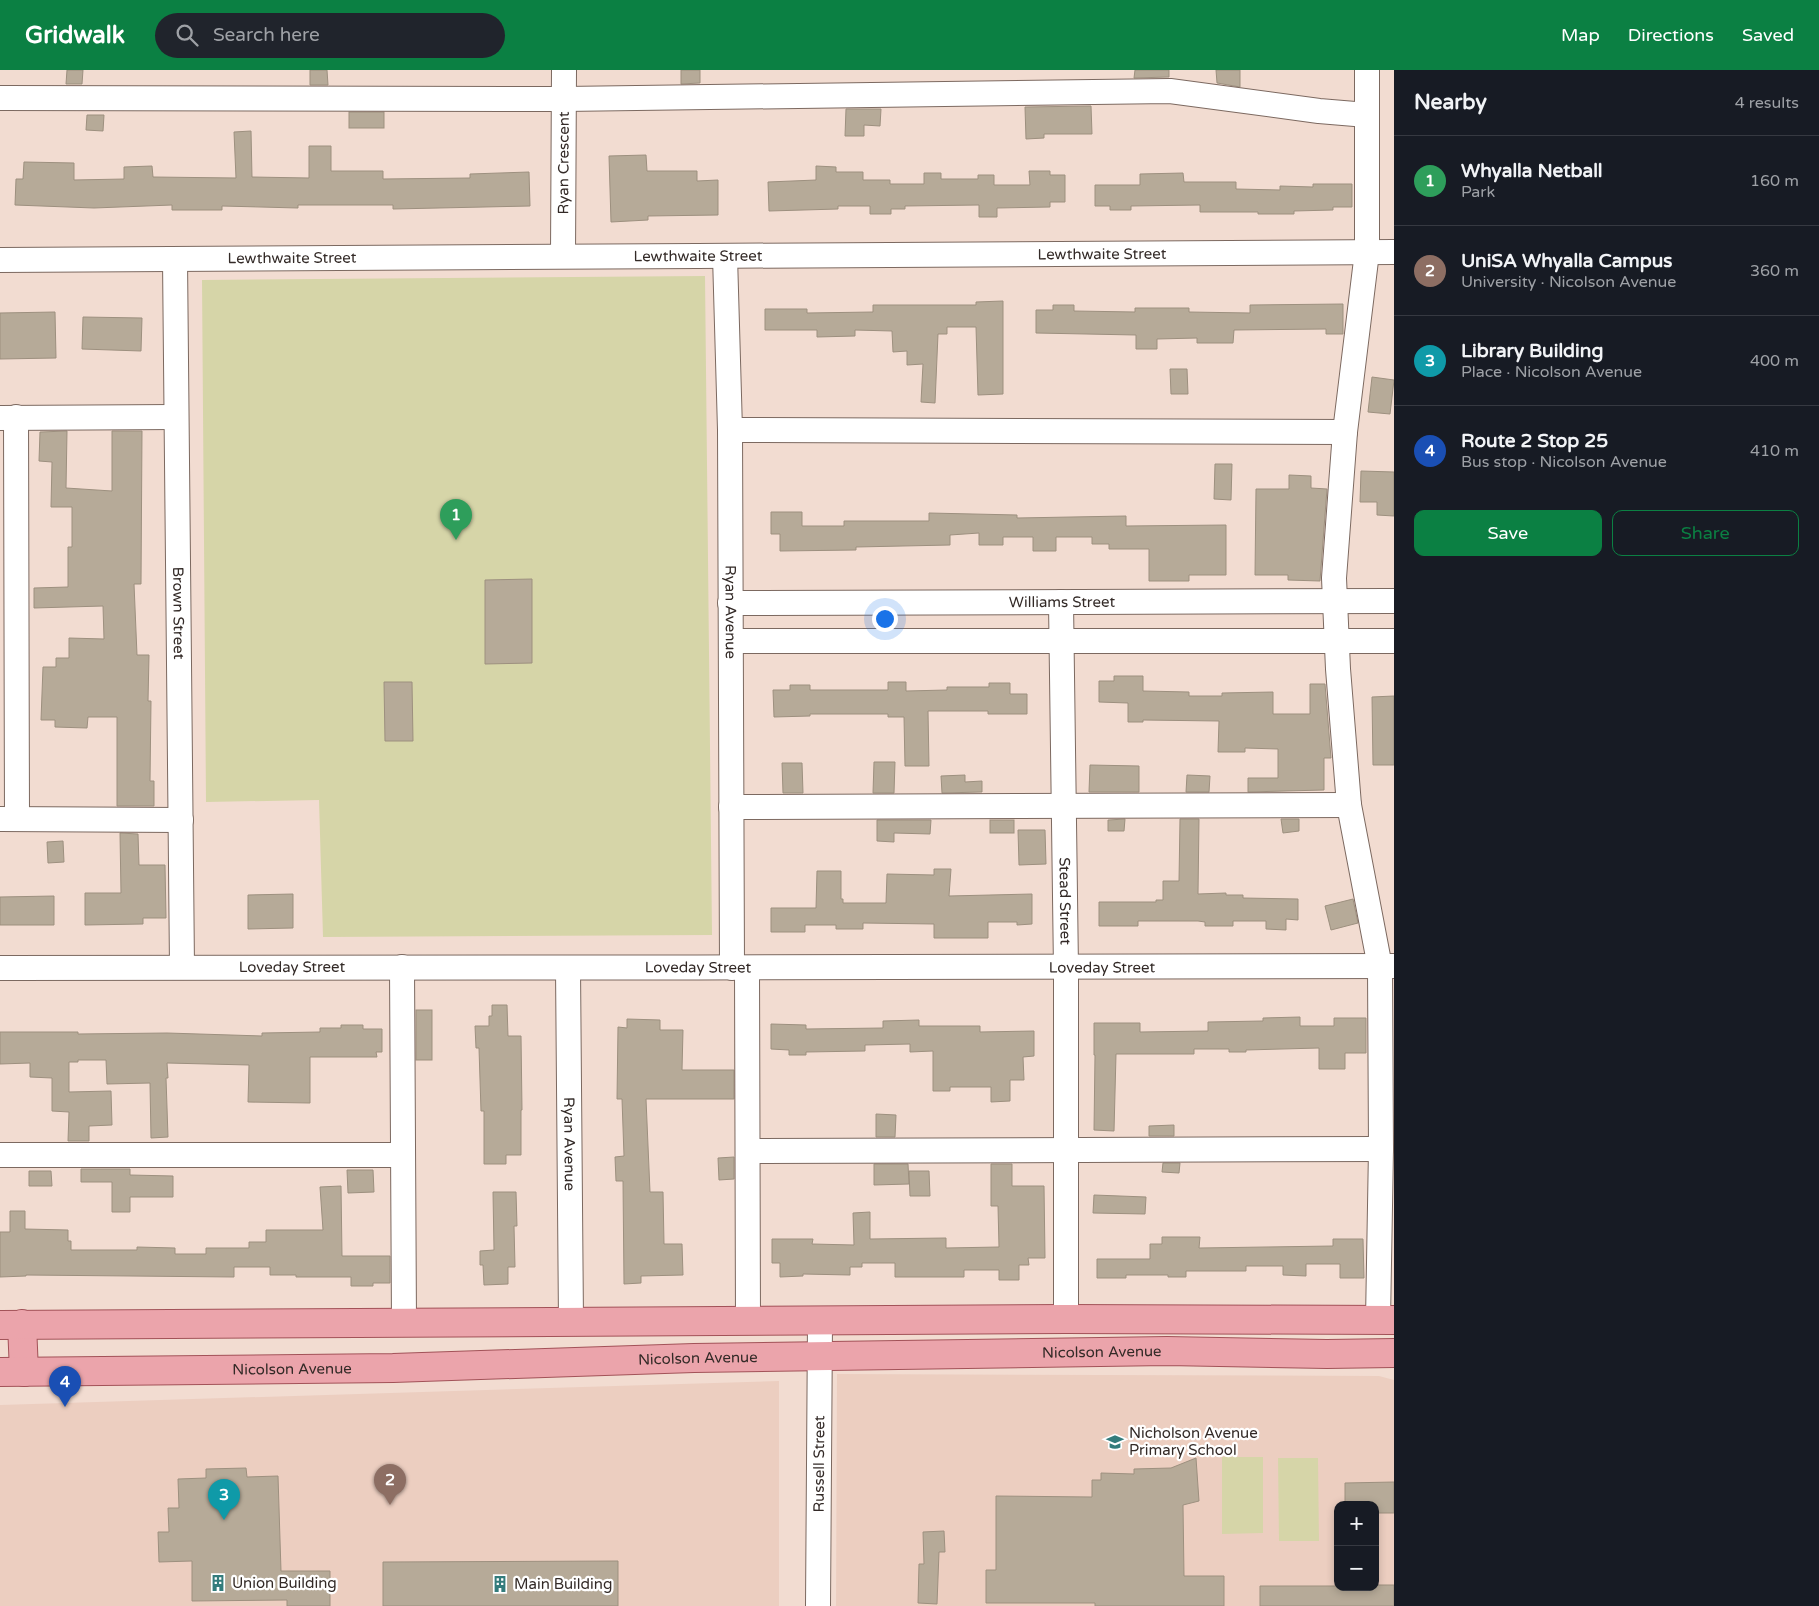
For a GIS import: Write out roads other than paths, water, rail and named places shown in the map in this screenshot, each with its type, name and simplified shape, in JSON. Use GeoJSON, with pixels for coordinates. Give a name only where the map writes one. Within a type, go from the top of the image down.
{"type":"FeatureCollection","features":[{"type":"Feature","properties":{"kind":"main road"},"geometry":{"type":"LineString","coordinates":[[12,1372],[11,1324],[820,1322],[1066,1319],[1386,1320]]}},
{"type":"Feature","properties":{"kind":"main road","name":"Nicolson Avenue"},"geometry":{"type":"LineString","coordinates":[[12,1372],[393,1368],[694,1358],[1167,1351],[1394,1354]]}},
{"type":"Feature","properties":{"kind":"main road"},"geometry":{"type":"LineString","coordinates":[[1327,1354],[1394,1372]]}},
{"type":"Feature","properties":{"kind":"street","name":"Ryan Crescent"},"geometry":{"type":"LineString","coordinates":[[562,255],[564,70]]}},
{"type":"Feature","properties":{"kind":"street"},"geometry":{"type":"LineString","coordinates":[[1367,70],[1367,252],[1346,432],[1334,578],[1349,805],[1387,967],[1380,1149],[1386,1320]]}},
{"type":"Feature","properties":{"kind":"street"},"geometry":{"type":"LineString","coordinates":[[0,98],[564,99],[1170,91],[1319,111],[1367,115]]}},
{"type":"Feature","properties":{"kind":"street","name":"Lewthwaite Street"},"geometry":{"type":"LineString","coordinates":[[0,260],[562,255],[725,256],[1394,252]]}},
{"type":"Feature","properties":{"kind":"street","name":"Ryan Avenue"},"geometry":{"type":"LineString","coordinates":[[725,256],[730,430],[731,807],[748,1151],[748,1322]]}},
{"type":"Feature","properties":{"kind":"street","name":"Brown Street"},"geometry":{"type":"LineString","coordinates":[[175,258],[182,967]]}},
{"type":"Feature","properties":{"kind":"street"},"geometry":{"type":"LineString","coordinates":[[176,417],[8,417],[9,819],[181,820]]}},
{"type":"Feature","properties":{"kind":"street"},"geometry":{"type":"LineString","coordinates":[[730,430],[1346,432]]}},
{"type":"Feature","properties":{"kind":"street","name":"Williams Street"},"geometry":{"type":"LineString","coordinates":[[730,603],[1394,601]]}},
{"type":"Feature","properties":{"kind":"street","name":"Stead Street"},"geometry":{"type":"LineString","coordinates":[[1061,602],[1065,807],[1066,1319]]}},
{"type":"Feature","properties":{"kind":"street"},"geometry":{"type":"LineString","coordinates":[[731,640],[1394,641]]}},
{"type":"Feature","properties":{"kind":"street"},"geometry":{"type":"LineString","coordinates":[[731,807],[1349,805]]}},
{"type":"Feature","properties":{"kind":"street"},"geometry":{"type":"LineString","coordinates":[[402,967],[404,1323]]}},
{"type":"Feature","properties":{"kind":"street","name":"Loveday Street"},"geometry":{"type":"LineString","coordinates":[[0,968],[1066,969],[1387,967]]}},
{"type":"Feature","properties":{"kind":"street","name":"Ryan Avenue"},"geometry":{"type":"LineString","coordinates":[[568,968],[571,1322]]}},
{"type":"Feature","properties":{"kind":"street"},"geometry":{"type":"LineString","coordinates":[[748,1151],[1380,1149]]}},
{"type":"Feature","properties":{"kind":"street"},"geometry":{"type":"LineString","coordinates":[[0,1155],[403,1155]]}},
{"type":"Feature","properties":{"kind":"street","name":"Russell Street"},"geometry":{"type":"LineString","coordinates":[[818,1606],[820,1322]]}},
{"type":"Feature","properties":{"kind":"place","name":"Whyalla Netball"},"geometry":{"type":"Point","coordinates":[456,540]}},
{"type":"Feature","properties":{"kind":"place","name":"Route 2 Stop 25"},"geometry":{"type":"Point","coordinates":[65,1407]}},
{"type":"Feature","properties":{"kind":"place","name":"Nicholson Avenue Primary School"},"geometry":{"type":"Point","coordinates":[1115,1442]}},
{"type":"Feature","properties":{"kind":"place","name":"UniSA Whyalla Campus"},"geometry":{"type":"Point","coordinates":[390,1505]}},
{"type":"Feature","properties":{"kind":"place","name":"Library Building"},"geometry":{"type":"Point","coordinates":[224,1520]}},
{"type":"Feature","properties":{"kind":"place","name":"Union Building"},"geometry":{"type":"Point","coordinates":[218,1583]}},
{"type":"Feature","properties":{"kind":"place","name":"Main Building"},"geometry":{"type":"Point","coordinates":[500,1584]}}]}
